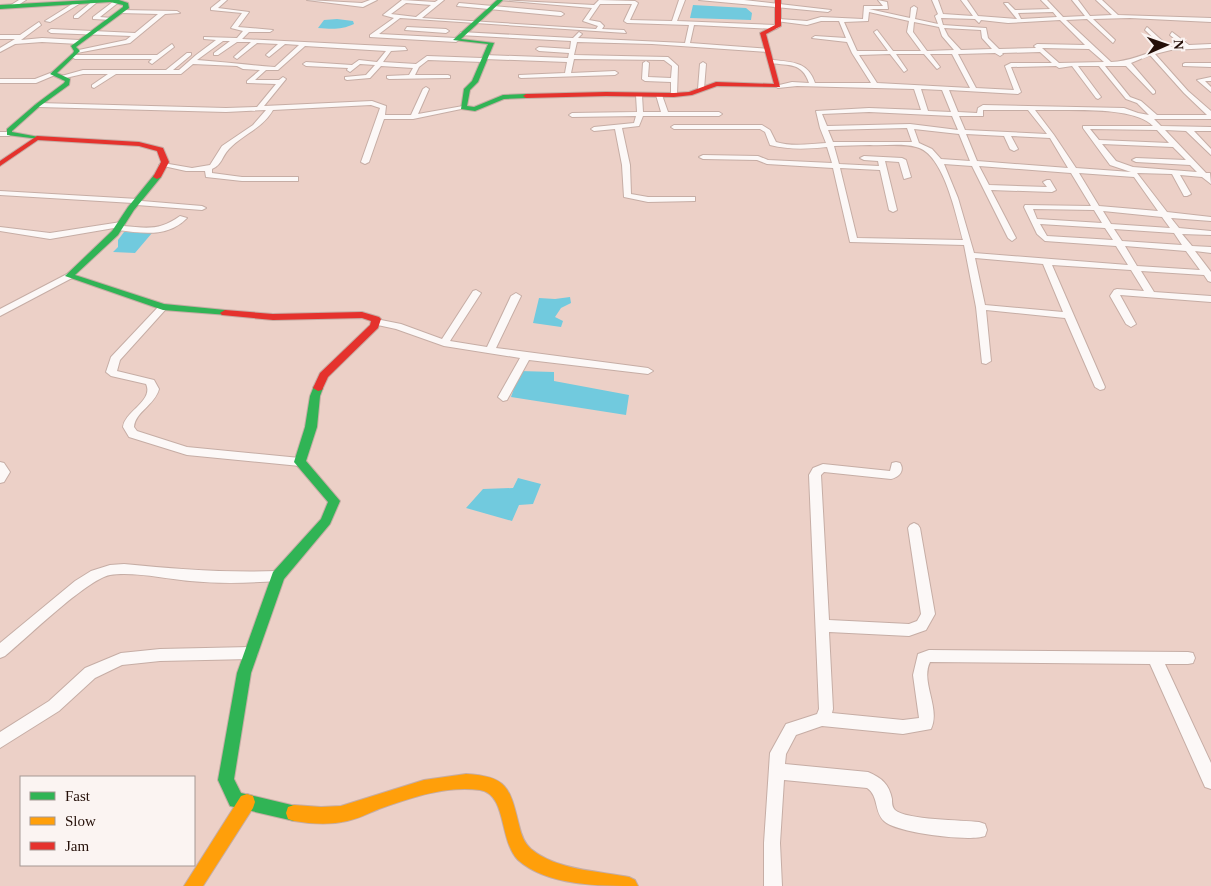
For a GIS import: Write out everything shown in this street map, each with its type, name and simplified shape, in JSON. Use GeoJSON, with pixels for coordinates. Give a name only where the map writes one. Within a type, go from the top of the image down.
{"type":"FeatureCollection","features":[{"type":"Feature","properties":{"kind":"street"},"geometry":{"type":"LineString","coordinates":[[13,6],[24,0]]}},
{"type":"Feature","properties":{"kind":"street"},"geometry":{"type":"LineString","coordinates":[[224,0],[213,9],[246,12],[234,28],[270,30]]}},
{"type":"Feature","properties":{"kind":"street"},"geometry":{"type":"LineString","coordinates":[[310,0],[363,5],[374,0]]}},
{"type":"Feature","properties":{"kind":"street"},"geometry":{"type":"LineString","coordinates":[[674,22],[682,0]]}},
{"type":"Feature","properties":{"kind":"street"},"geometry":{"type":"LineString","coordinates":[[702,0],[779,3],[828,10]]}},
{"type":"Feature","properties":{"kind":"street"},"geometry":{"type":"LineString","coordinates":[[881,0],[886,3],[886,15]]}},
{"type":"Feature","properties":{"kind":"street"},"geometry":{"type":"LineString","coordinates":[[935,0],[942,15]]}},
{"type":"Feature","properties":{"kind":"street"},"geometry":{"type":"LineString","coordinates":[[964,0],[986,32],[987,41],[1011,65],[1074,66],[1128,64]]}},
{"type":"Feature","properties":{"kind":"street"},"geometry":{"type":"LineString","coordinates":[[1044,0],[1052,11],[1110,65]]}},
{"type":"Feature","properties":{"kind":"street"},"geometry":{"type":"LineString","coordinates":[[1076,0],[1089,18],[1113,41]]}},
{"type":"Feature","properties":{"kind":"street"},"geometry":{"type":"LineString","coordinates":[[1099,0],[1116,16]]}},
{"type":"Feature","properties":{"kind":"street"},"geometry":{"type":"LineString","coordinates":[[439,2],[405,1],[386,15],[417,19],[478,20],[551,28],[624,32]]}},
{"type":"Feature","properties":{"kind":"street"},"geometry":{"type":"LineString","coordinates":[[598,30],[601,26],[598,23],[586,21],[600,1],[627,1],[635,3],[627,20],[692,23],[777,24],[807,23],[821,19],[866,20],[866,6],[886,8]]}},
{"type":"Feature","properties":{"kind":"street"},"geometry":{"type":"LineString","coordinates":[[48,21],[76,2]]}},
{"type":"Feature","properties":{"kind":"street"},"geometry":{"type":"LineString","coordinates":[[0,7],[94,2],[116,3],[164,13],[178,13]]}},
{"type":"Feature","properties":{"kind":"street"},"geometry":{"type":"LineString","coordinates":[[76,17],[94,2]]}},
{"type":"Feature","properties":{"kind":"street"},"geometry":{"type":"LineString","coordinates":[[417,19],[439,2]]}},
{"type":"Feature","properties":{"kind":"street"},"geometry":{"type":"LineString","coordinates":[[459,5],[497,2],[595,7]]}},
{"type":"Feature","properties":{"kind":"street"},"geometry":{"type":"LineString","coordinates":[[497,2],[561,14]]}},
{"type":"Feature","properties":{"kind":"street"},"geometry":{"type":"LineString","coordinates":[[460,35],[497,2]]}},
{"type":"Feature","properties":{"kind":"street"},"geometry":{"type":"LineString","coordinates":[[57,76],[58,67],[92,32],[110,19],[116,3]]}},
{"type":"Feature","properties":{"kind":"street"},"geometry":{"type":"LineString","coordinates":[[778,86],[777,70],[763,34],[777,24],[779,3]]}},
{"type":"Feature","properties":{"kind":"street"},"geometry":{"type":"LineString","coordinates":[[1006,4],[1022,21]]}},
{"type":"Feature","properties":{"kind":"street"},"geometry":{"type":"LineString","coordinates":[[551,28],[568,5]]}},
{"type":"Feature","properties":{"kind":"street"},"geometry":{"type":"LineString","coordinates":[[914,8],[910,32],[937,67]]}},
{"type":"Feature","properties":{"kind":"street"},"geometry":{"type":"LineString","coordinates":[[866,10],[941,26],[981,27]]}},
{"type":"Feature","properties":{"kind":"street"},"geometry":{"type":"LineString","coordinates":[[1014,12],[1052,11]]}},
{"type":"Feature","properties":{"kind":"street"},"geometry":{"type":"LineString","coordinates":[[76,50],[127,43],[164,13]]}},
{"type":"Feature","properties":{"kind":"street"},"geometry":{"type":"LineString","coordinates":[[449,14],[478,20]]}},
{"type":"Feature","properties":{"kind":"street"},"geometry":{"type":"LineString","coordinates":[[974,90],[956,52],[945,36],[938,16],[1022,21],[1116,16],[1211,20]]}},
{"type":"Feature","properties":{"kind":"street"},"geometry":{"type":"LineString","coordinates":[[360,48],[398,17]]}},
{"type":"Feature","properties":{"kind":"street"},"geometry":{"type":"LineString","coordinates":[[840,20],[848,40],[875,85]]}},
{"type":"Feature","properties":{"kind":"street"},"geometry":{"type":"LineString","coordinates":[[688,45],[692,23]]}},
{"type":"Feature","properties":{"kind":"street"},"geometry":{"type":"LineString","coordinates":[[0,50],[39,24]]}},
{"type":"Feature","properties":{"kind":"street"},"geometry":{"type":"LineString","coordinates":[[407,29],[460,35],[490,42],[475,82],[467,89],[463,108]]}},
{"type":"Feature","properties":{"kind":"street"},"geometry":{"type":"LineString","coordinates":[[1148,29],[1168,49]]}},
{"type":"Feature","properties":{"kind":"street"},"geometry":{"type":"LineString","coordinates":[[216,54],[236,40],[246,30]]}},
{"type":"Feature","properties":{"kind":"street"},"geometry":{"type":"LineString","coordinates":[[568,75],[574,40],[583,30]]}},
{"type":"Feature","properties":{"kind":"street"},"geometry":{"type":"LineString","coordinates":[[51,31],[137,35]]}},
{"type":"Feature","properties":{"kind":"street"},"geometry":{"type":"LineString","coordinates":[[877,32],[904,70]]}},
{"type":"Feature","properties":{"kind":"street"},"geometry":{"type":"LineString","coordinates":[[1172,34],[1188,50]]}},
{"type":"Feature","properties":{"kind":"street"},"geometry":{"type":"LineString","coordinates":[[374,35],[562,38],[768,50]]}},
{"type":"Feature","properties":{"kind":"street"},"geometry":{"type":"LineString","coordinates":[[0,36],[21,37]]}},
{"type":"Feature","properties":{"kind":"street"},"geometry":{"type":"LineString","coordinates":[[206,38],[405,49]]}},
{"type":"Feature","properties":{"kind":"street"},"geometry":{"type":"LineString","coordinates":[[815,38],[848,40]]}},
{"type":"Feature","properties":{"kind":"street"},"geometry":{"type":"LineString","coordinates":[[0,81],[36,81],[83,72],[181,72],[222,39]]}},
{"type":"Feature","properties":{"kind":"street"},"geometry":{"type":"LineString","coordinates":[[14,42],[42,40],[76,50],[158,57]]}},
{"type":"Feature","properties":{"kind":"street"},"geometry":{"type":"LineString","coordinates":[[237,57],[256,41]]}},
{"type":"Feature","properties":{"kind":"street"},"geometry":{"type":"LineString","coordinates":[[269,55],[284,42]]}},
{"type":"Feature","properties":{"kind":"street"},"geometry":{"type":"LineString","coordinates":[[192,62],[238,64],[243,67],[276,69],[304,44]]}},
{"type":"Feature","properties":{"kind":"street"},"geometry":{"type":"LineString","coordinates":[[131,78],[172,46]]}},
{"type":"Feature","properties":{"kind":"street"},"geometry":{"type":"LineString","coordinates":[[1058,66],[1037,46],[1089,47]]}},
{"type":"Feature","properties":{"kind":"street"},"geometry":{"type":"LineString","coordinates":[[1128,64],[1132,58],[1168,49],[1188,50],[1211,46]]}},
{"type":"Feature","properties":{"kind":"street"},"geometry":{"type":"LineString","coordinates":[[1200,47],[1211,54]]}},
{"type":"Feature","properties":{"kind":"street"},"geometry":{"type":"LineString","coordinates":[[347,78],[368,78],[389,50],[387,49]]}},
{"type":"Feature","properties":{"kind":"street"},"geometry":{"type":"LineString","coordinates":[[539,50],[571,56]]}},
{"type":"Feature","properties":{"kind":"street"},"geometry":{"type":"LineString","coordinates":[[855,53],[1041,50]]}},
{"type":"Feature","properties":{"kind":"street"},"geometry":{"type":"LineString","coordinates":[[168,72],[189,54]]}},
{"type":"Feature","properties":{"kind":"street"},"geometry":{"type":"LineString","coordinates":[[1152,54],[1210,118]]}},
{"type":"Feature","properties":{"kind":"street"},"geometry":{"type":"LineString","coordinates":[[411,77],[417,66],[427,58],[571,56],[666,58],[674,66],[674,95]]}},
{"type":"Feature","properties":{"kind":"street"},"geometry":{"type":"LineString","coordinates":[[1198,60],[1204,65]]}},
{"type":"Feature","properties":{"kind":"street"},"geometry":{"type":"LineString","coordinates":[[306,64],[352,68],[359,62],[417,66]]}},
{"type":"Feature","properties":{"kind":"street"},"geometry":{"type":"LineString","coordinates":[[773,62],[803,67],[809,72],[812,83]]}},
{"type":"Feature","properties":{"kind":"street"},"geometry":{"type":"LineString","coordinates":[[646,63],[645,79],[674,80]]}},
{"type":"Feature","properties":{"kind":"street"},"geometry":{"type":"LineString","coordinates":[[701,89],[703,64]]}},
{"type":"Feature","properties":{"kind":"street"},"geometry":{"type":"LineString","coordinates":[[1128,64],[1153,92]]}},
{"type":"Feature","properties":{"kind":"street"},"geometry":{"type":"LineString","coordinates":[[381,117],[413,116],[463,108],[471,110],[482,108],[503,97],[606,94],[659,96],[690,94],[716,84],[778,86],[794,82],[825,86],[875,85],[1018,92],[1008,69],[1008,66],[1011,65]]}},
{"type":"Feature","properties":{"kind":"street"},"geometry":{"type":"LineString","coordinates":[[1101,65],[1128,98],[1139,102],[1160,128],[1208,176],[1211,182]]}},
{"type":"Feature","properties":{"kind":"street"},"geometry":{"type":"LineString","coordinates":[[1185,65],[1211,65]]}},
{"type":"Feature","properties":{"kind":"street"},"geometry":{"type":"LineString","coordinates":[[1074,66],[1098,97]]}},
{"type":"Feature","properties":{"kind":"street"},"geometry":{"type":"LineString","coordinates":[[259,108],[283,79],[249,82],[265,68]]}},
{"type":"Feature","properties":{"kind":"street"},"geometry":{"type":"LineString","coordinates":[[94,86],[115,72]]}},
{"type":"Feature","properties":{"kind":"street"},"geometry":{"type":"LineString","coordinates":[[522,76],[615,73]]}},
{"type":"Feature","properties":{"kind":"street"},"geometry":{"type":"LineString","coordinates":[[384,83],[391,74],[411,77],[448,77]]}},
{"type":"Feature","properties":{"kind":"street"},"geometry":{"type":"LineString","coordinates":[[5,134],[38,105],[67,84],[68,80],[57,76]]}},
{"type":"Feature","properties":{"kind":"street"},"geometry":{"type":"LineString","coordinates":[[1211,79],[1200,80],[1211,90]]}},
{"type":"Feature","properties":{"kind":"street"},"geometry":{"type":"LineString","coordinates":[[917,87],[925,112]]}},
{"type":"Feature","properties":{"kind":"street"},"geometry":{"type":"LineString","coordinates":[[413,116],[426,89]]}},
{"type":"Feature","properties":{"kind":"street"},"geometry":{"type":"LineString","coordinates":[[946,89],[974,163],[1012,238]]}},
{"type":"Feature","properties":{"kind":"street"},"geometry":{"type":"LineString","coordinates":[[1189,95],[1211,94]]}},
{"type":"Feature","properties":{"kind":"street"},"geometry":{"type":"LineString","coordinates":[[594,129],[637,125],[640,114],[639,95]]}},
{"type":"Feature","properties":{"kind":"street"},"geometry":{"type":"LineString","coordinates":[[659,96],[665,114]]}},
{"type":"Feature","properties":{"kind":"street"},"geometry":{"type":"LineString","coordinates":[[38,105],[226,110],[372,104],[384,107],[365,162]]}},
{"type":"Feature","properties":{"kind":"street"},"geometry":{"type":"LineString","coordinates":[[163,166],[208,169],[217,164],[225,148],[262,123],[271,107]]}},
{"type":"Feature","properties":{"kind":"street"},"geometry":{"type":"LineString","coordinates":[[968,243],[853,240],[836,165],[818,114],[822,111],[925,112],[981,115],[980,109],[984,107],[1124,110],[1136,115],[1210,118]]}},
{"type":"Feature","properties":{"kind":"street"},"geometry":{"type":"LineString","coordinates":[[1030,108],[1052,136],[1151,295]]}},
{"type":"Feature","properties":{"kind":"street"},"geometry":{"type":"LineString","coordinates":[[572,115],[718,114]]}},
{"type":"Feature","properties":{"kind":"street"},"geometry":{"type":"LineString","coordinates":[[823,128],[910,126],[961,132],[1052,136]]}},
{"type":"Feature","properties":{"kind":"street"},"geometry":{"type":"LineString","coordinates":[[910,126],[916,144]]}},
{"type":"Feature","properties":{"kind":"street"},"geometry":{"type":"LineString","coordinates":[[618,127],[626,165],[628,196],[638,198],[692,199]]}},
{"type":"Feature","properties":{"kind":"street"},"geometry":{"type":"LineString","coordinates":[[674,127],[762,127],[768,131],[775,145],[916,144],[928,148],[939,161],[953,196],[968,243],[981,307],[986,361]]}},
{"type":"Feature","properties":{"kind":"street"},"geometry":{"type":"LineString","coordinates":[[1209,276],[1134,172],[1114,162],[1085,127],[1211,129]]}},
{"type":"Feature","properties":{"kind":"street"},"geometry":{"type":"LineString","coordinates":[[1188,129],[1211,153]]}},
{"type":"Feature","properties":{"kind":"street"},"geometry":{"type":"LineString","coordinates":[[2,311],[69,276],[119,226],[138,200],[153,184],[164,162],[160,150],[139,144],[37,138],[5,134]]}},
{"type":"Feature","properties":{"kind":"street"},"geometry":{"type":"LineString","coordinates":[[1006,134],[1014,149]]}},
{"type":"Feature","properties":{"kind":"street"},"geometry":{"type":"LineString","coordinates":[[0,164],[37,138]]}},
{"type":"Feature","properties":{"kind":"street"},"geometry":{"type":"LineString","coordinates":[[1097,142],[1176,145]]}},
{"type":"Feature","properties":{"kind":"street"},"geometry":{"type":"LineString","coordinates":[[703,156],[758,158],[767,162],[882,168]]}},
{"type":"Feature","properties":{"kind":"street"},"geometry":{"type":"LineString","coordinates":[[864,158],[903,161],[907,177]]}},
{"type":"Feature","properties":{"kind":"street"},"geometry":{"type":"LineString","coordinates":[[881,159],[893,210]]}},
{"type":"Feature","properties":{"kind":"street"},"geometry":{"type":"LineString","coordinates":[[1136,160],[1193,163]]}},
{"type":"Feature","properties":{"kind":"street"},"geometry":{"type":"LineString","coordinates":[[939,161],[1134,172],[1174,172],[1208,176]]}},
{"type":"Feature","properties":{"kind":"street"},"geometry":{"type":"LineString","coordinates":[[208,169],[210,175],[222,177],[295,179]]}},
{"type":"Feature","properties":{"kind":"street"},"geometry":{"type":"LineString","coordinates":[[1174,172],[1187,194]]}},
{"type":"Feature","properties":{"kind":"street"},"geometry":{"type":"LineString","coordinates":[[985,187],[1052,190],[1047,182]]}},
{"type":"Feature","properties":{"kind":"street"},"geometry":{"type":"LineString","coordinates":[[0,193],[138,200],[137,202],[202,208]]}},
{"type":"Feature","properties":{"kind":"street"},"geometry":{"type":"LineString","coordinates":[[1211,219],[1096,208],[1029,206],[1034,221],[1041,234],[1046,238],[1211,250]]}},
{"type":"Feature","properties":{"kind":"street"},"geometry":{"type":"LineString","coordinates":[[1,230],[50,236],[119,226],[162,230],[171,227],[182,218]]}},
{"type":"Feature","properties":{"kind":"street"},"geometry":{"type":"LineString","coordinates":[[1034,221],[1211,233]]}},
{"type":"Feature","properties":{"kind":"street"},"geometry":{"type":"LineString","coordinates":[[970,255],[1209,276]]}},
{"type":"Feature","properties":{"kind":"street"},"geometry":{"type":"LineString","coordinates":[[1046,262],[1100,387]]}},
{"type":"Feature","properties":{"kind":"street"},"geometry":{"type":"LineString","coordinates":[[69,276],[163,307],[273,317],[369,316],[374,317],[376,322]]}},
{"type":"Feature","properties":{"kind":"street"},"geometry":{"type":"LineString","coordinates":[[1132,324],[1115,294],[1121,292],[1211,299]]}},
{"type":"Feature","properties":{"kind":"street"},"geometry":{"type":"LineString","coordinates":[[444,343],[476,293]]}},
{"type":"Feature","properties":{"kind":"street"},"geometry":{"type":"LineString","coordinates":[[490,350],[516,296]]}},
{"type":"Feature","properties":{"kind":"street"},"geometry":{"type":"LineString","coordinates":[[163,307],[110,368],[111,372],[115,374],[150,382],[154,387],[150,399],[131,417],[127,424],[128,429],[133,434],[187,451],[240,458],[300,462],[318,485],[329,493],[334,501],[326,522],[278,576],[244,673],[226,780],[236,800],[302,815],[334,815],[361,809],[386,798],[424,787],[479,782],[491,784],[498,787],[503,794],[511,835],[522,853],[537,862],[558,870],[629,886]]}},
{"type":"Feature","properties":{"kind":"street"},"geometry":{"type":"LineString","coordinates":[[981,307],[1068,315]]}},
{"type":"Feature","properties":{"kind":"street"},"geometry":{"type":"LineString","coordinates":[[376,322],[398,326],[444,343],[526,356],[648,371]]}},
{"type":"Feature","properties":{"kind":"street"},"geometry":{"type":"LineString","coordinates":[[300,462],[311,427],[316,396],[324,375],[375,326],[376,322]]}},
{"type":"Feature","properties":{"kind":"street"},"geometry":{"type":"LineString","coordinates":[[503,397],[526,356]]}},
{"type":"Feature","properties":{"kind":"street"},"geometry":{"type":"LineString","coordinates":[[0,466],[4,472],[0,479]]}},
{"type":"Feature","properties":{"kind":"street"},"geometry":{"type":"LineString","coordinates":[[822,720],[826,709],[815,475],[817,470],[822,468],[891,475],[896,473],[896,466]]}},
{"type":"Feature","properties":{"kind":"street"},"geometry":{"type":"LineString","coordinates":[[823,626],[909,630],[920,628],[926,623],[928,614],[914,528]]}},
{"type":"Feature","properties":{"kind":"street"},"geometry":{"type":"LineString","coordinates":[[0,652],[80,585],[96,575],[110,570],[124,569],[191,576],[234,578],[278,576]]}},
{"type":"Feature","properties":{"kind":"street"},"geometry":{"type":"LineString","coordinates":[[0,741],[54,706],[90,674],[121,660],[160,656],[251,653]]}},
{"type":"Feature","properties":{"kind":"street"},"geometry":{"type":"LineString","coordinates":[[773,886],[772,843],[778,753],[791,729],[822,720],[903,727],[926,724],[928,714],[920,668],[922,659],[939,654],[1188,658]]}},
{"type":"Feature","properties":{"kind":"street"},"geometry":{"type":"LineString","coordinates":[[1154,657],[1211,782]]}},
{"type":"Feature","properties":{"kind":"street"},"geometry":{"type":"LineString","coordinates":[[777,771],[868,780],[878,786],[884,798],[887,812],[898,820],[908,823],[979,830]]}},
{"type":"Feature","properties":{"kind":"street"},"geometry":{"type":"LineString","coordinates":[[193,886],[247,802]]}},
{"type":"Feature","properties":{"kind":"water"},"geometry":{"type":"Polygon","coordinates":[[[693,5],[746,8],[752,13],[751,20],[690,18],[693,5]]]}},
{"type":"Feature","properties":{"kind":"water"},"geometry":{"type":"Polygon","coordinates":[[[324,20],[353,21],[354,24],[332,29],[318,28],[324,20]]]}},
{"type":"Feature","properties":{"kind":"water"},"geometry":{"type":"Polygon","coordinates":[[[124,232],[152,233],[135,253],[113,252],[118,247],[118,240],[124,232]]]}},
{"type":"Feature","properties":{"kind":"water"},"geometry":{"type":"Polygon","coordinates":[[[570,297],[571,303],[561,308],[555,317],[563,321],[561,327],[533,323],[539,298],[555,299],[570,297]]]}},
{"type":"Feature","properties":{"kind":"water"},"geometry":{"type":"Polygon","coordinates":[[[520,371],[554,372],[554,381],[629,395],[626,415],[511,397],[520,371]]]}},
{"type":"Feature","properties":{"kind":"water"},"geometry":{"type":"Polygon","coordinates":[[[518,478],[541,484],[533,504],[519,505],[512,521],[466,508],[483,489],[513,488],[518,478]]]}},
{"type":"Feature","properties":{"kind":"traffic: fast"},"geometry":{"type":"LineString","coordinates":[[0,7],[116,0]]}},
{"type":"Feature","properties":{"kind":"traffic: fast"},"geometry":{"type":"LineString","coordinates":[[500,0],[456,40],[491,43],[475,82],[467,89],[463,108],[475,109],[503,97],[526,96]]}},
{"type":"Feature","properties":{"kind":"traffic: fast"},"geometry":{"type":"LineString","coordinates":[[37,138],[9,134],[9,130],[38,105],[67,84],[68,80],[53,74],[75,54],[77,51],[73,47],[126,8],[126,4],[112,1]]}},
{"type":"Feature","properties":{"kind":"traffic: fast"},"geometry":{"type":"LineString","coordinates":[[157,177],[131,209],[115,233],[69,276],[163,307],[225,313]]}},
{"type":"Feature","properties":{"kind":"traffic: fast"},"geometry":{"type":"LineString","coordinates":[[294,813],[236,800],[226,780],[244,673],[278,576],[326,521],[334,501],[300,462],[311,427],[315,396],[318,388]]}},
{"type":"Feature","properties":{"kind":"traffic: slow"},"geometry":{"type":"LineString","coordinates":[[294,813],[321,816],[341,814],[352,812],[397,795],[438,784],[479,782],[498,789],[506,806],[518,847],[534,861],[560,872],[629,886]]}},
{"type":"Feature","properties":{"kind":"traffic: slow"},"geometry":{"type":"LineString","coordinates":[[193,886],[247,802]]}},
{"type":"Feature","properties":{"kind":"traffic: jam"},"geometry":{"type":"LineString","coordinates":[[526,96],[674,95],[690,94],[716,84],[778,86],[763,33],[778,26],[778,0]]}},
{"type":"Feature","properties":{"kind":"traffic: jam"},"geometry":{"type":"LineString","coordinates":[[0,164],[37,138],[139,144],[160,150],[165,162],[157,177]]}},
{"type":"Feature","properties":{"kind":"traffic: jam"},"geometry":{"type":"LineString","coordinates":[[225,313],[273,317],[362,315],[376,319],[375,326],[324,375],[318,388]]}}]}
